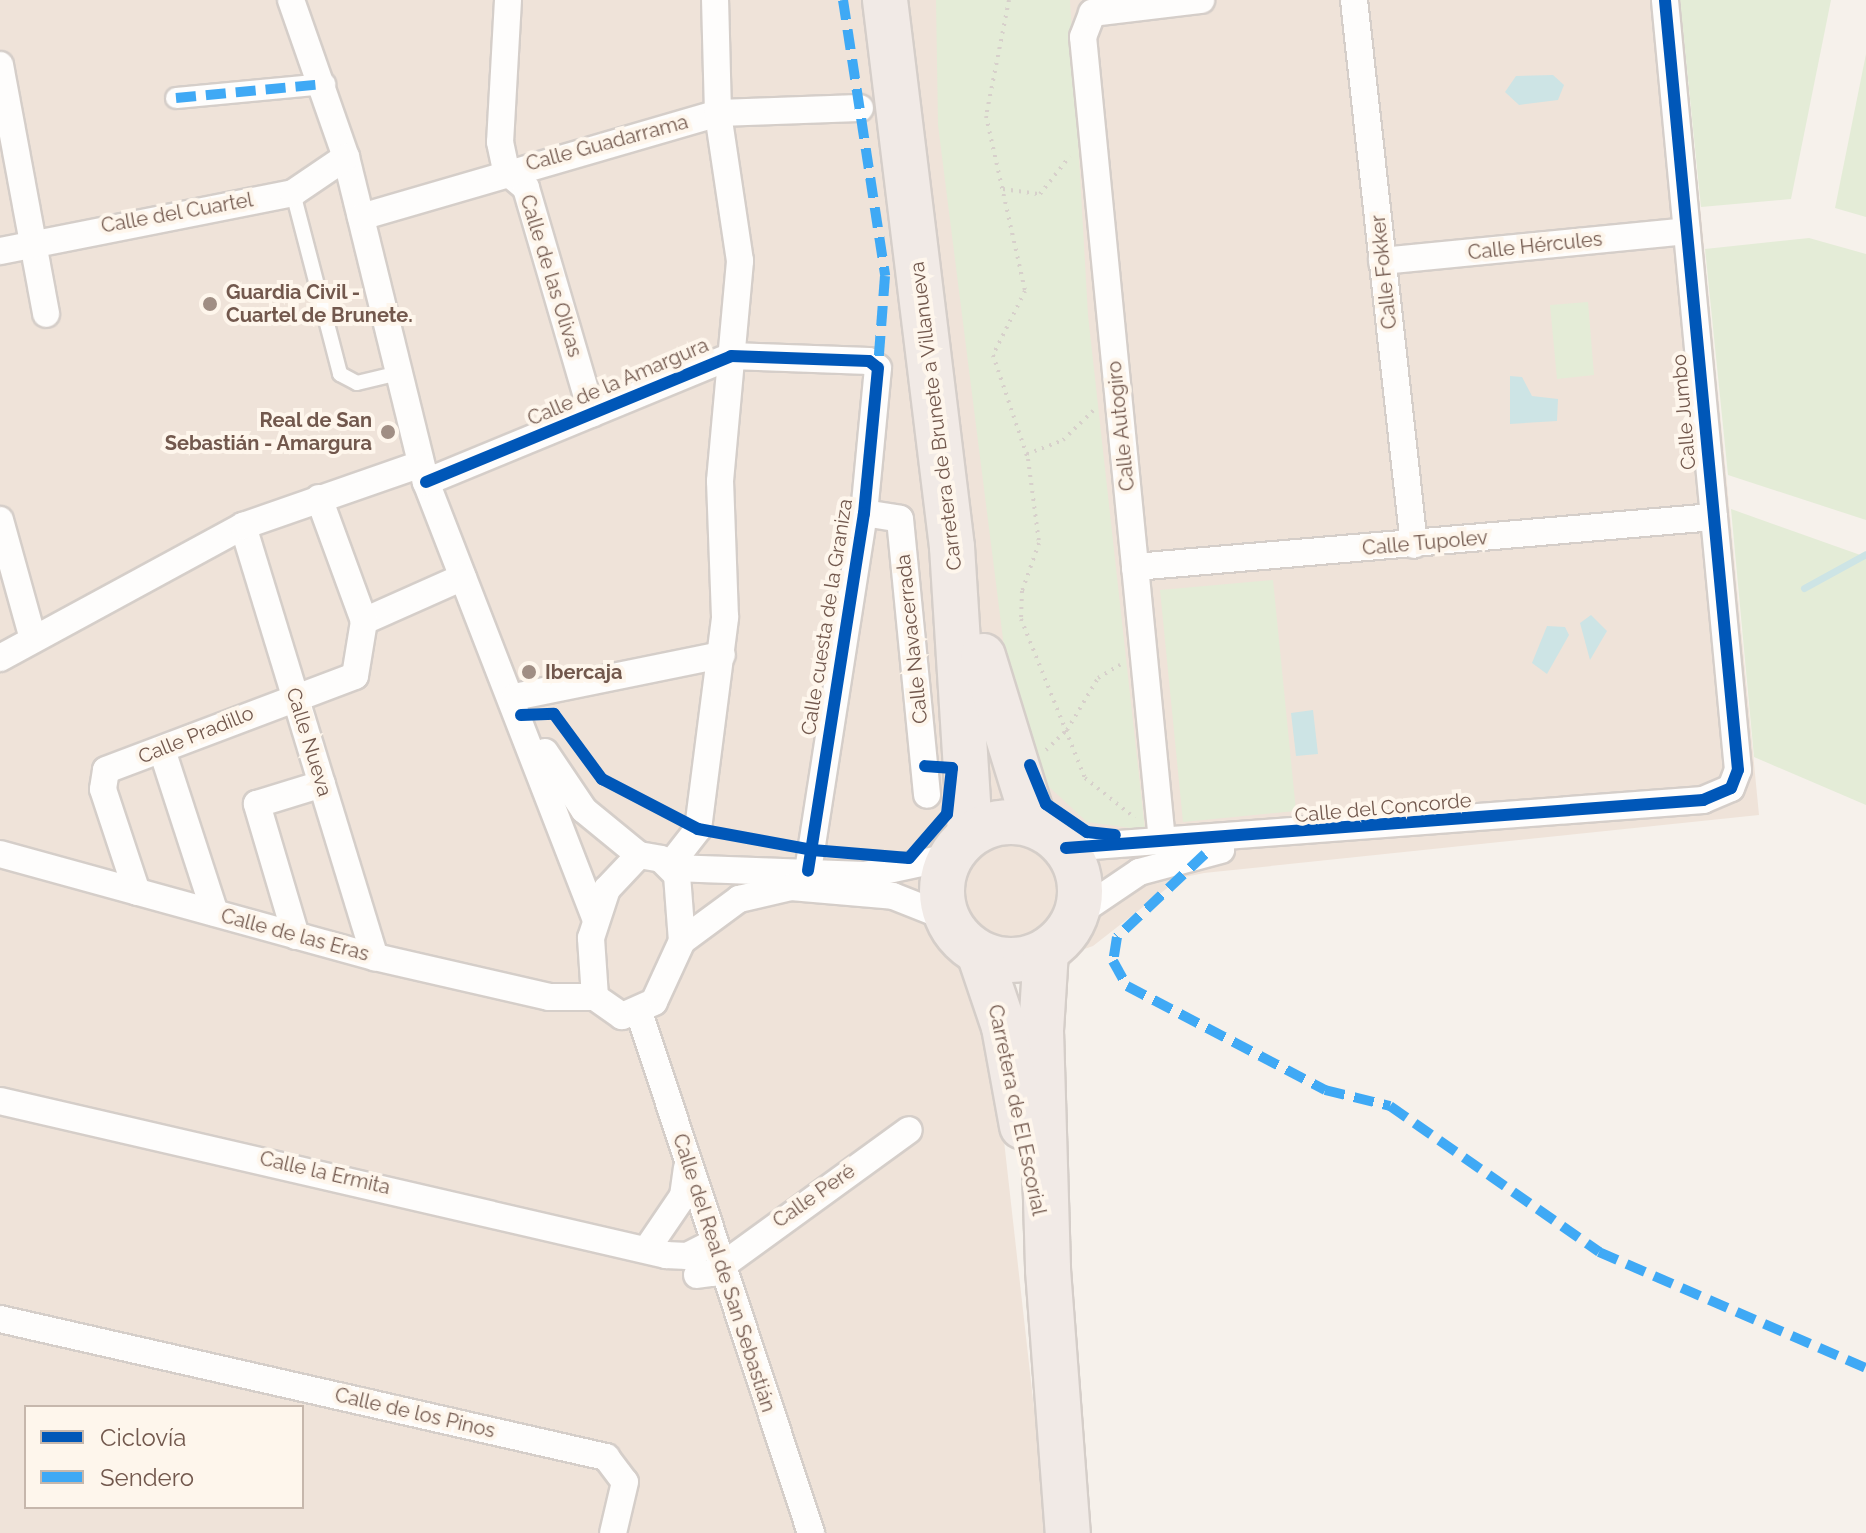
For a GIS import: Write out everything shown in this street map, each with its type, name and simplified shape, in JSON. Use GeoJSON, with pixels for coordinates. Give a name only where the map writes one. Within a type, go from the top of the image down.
{"type":"FeatureCollection","features":[{"type":"Feature","properties":{"kind":"highway","name":"Carretera de Brunete a Villanueva"},"geometry":{"type":"LineString","coordinates":[[885,0],[954,562],[960,845]]}},
{"type":"Feature","properties":{"kind":"highway","name":"Carretera de Brunete a Villanueva"},"geometry":{"type":"LineString","coordinates":[[910,0],[921,183],[964,547],[980,645],[1051,837]]}},
{"type":"Feature","properties":{"kind":"highway"},"geometry":{"type":"LineString","coordinates":[[1013,821],[1051,837],[1077,868],[1077,914],[1046,951],[1025,959],[979,953],[946,917],[942,876],[960,845],[1013,821]]}},
{"type":"Feature","properties":{"kind":"highway","name":"Carretera de El Escorial"},"geometry":{"type":"LineString","coordinates":[[1046,951],[1041,1031],[1048,1270],[1068,1533]]}},
{"type":"Feature","properties":{"kind":"highway","name":"Carretera de El Escorial"},"geometry":{"type":"LineString","coordinates":[[979,953],[1004,1027],[1048,1270]]}},
{"type":"Feature","properties":{"kind":"highway"},"geometry":{"type":"LineString","coordinates":[[1059,1403],[1086,1533]]}},
{"type":"Feature","properties":{"kind":"street"},"geometry":{"type":"LineString","coordinates":[[291,0],[325,84],[346,157],[424,473],[463,577],[518,706],[595,917]]}},
{"type":"Feature","properties":{"kind":"street","name":"Calle de las Olivas"},"geometry":{"type":"LineString","coordinates":[[508,0],[500,142],[506,171],[526,188],[592,414]]}},
{"type":"Feature","properties":{"kind":"street"},"geometry":{"type":"LineString","coordinates":[[672,866],[698,829],[722,655],[720,481],[740,261],[718,113],[715,0]]}},
{"type":"Feature","properties":{"kind":"street","name":"Calle Autogiro"},"geometry":{"type":"LineString","coordinates":[[1161,835],[1083,37],[1092,13],[1201,0]]}},
{"type":"Feature","properties":{"kind":"street","name":"Calle Fokker"},"geometry":{"type":"LineString","coordinates":[[1354,0],[1414,545]]}},
{"type":"Feature","properties":{"kind":"street","name":"Calle Jumbo"},"geometry":{"type":"LineString","coordinates":[[1665,0],[1738,770],[1731,788],[1703,800]]}},
{"type":"Feature","properties":{"kind":"street"},"geometry":{"type":"LineString","coordinates":[[0,65],[46,314]]}},
{"type":"Feature","properties":{"kind":"street"},"geometry":{"type":"LineString","coordinates":[[176,98],[325,84]]}},
{"type":"Feature","properties":{"kind":"street","name":"Calle Guadarrama"},"geometry":{"type":"LineString","coordinates":[[361,217],[506,171],[718,113],[860,108]]}},
{"type":"Feature","properties":{"kind":"street","name":"Calle del Cuartel"},"geometry":{"type":"LineString","coordinates":[[0,251],[32,240],[293,193],[346,157]]}},
{"type":"Feature","properties":{"kind":"street","name":"Calle Hércules"},"geometry":{"type":"LineString","coordinates":[[1382,261],[1687,231]]}},
{"type":"Feature","properties":{"kind":"street","name":"Calle de la Amargura"},"geometry":{"type":"LineString","coordinates":[[0,658],[243,526],[319,498],[424,473],[592,414],[731,356],[869,361],[878,368]]}},
{"type":"Feature","properties":{"kind":"street","name":"Calle cuesta de la Graniza"},"geometry":{"type":"LineString","coordinates":[[810,860],[864,513],[878,368]]}},
{"type":"Feature","properties":{"kind":"street"},"geometry":{"type":"LineString","coordinates":[[319,498],[364,621],[463,577]]}},
{"type":"Feature","properties":{"kind":"street","name":"Calle Navacerrada"},"geometry":{"type":"LineString","coordinates":[[864,513],[900,519],[927,795]]}},
{"type":"Feature","properties":{"kind":"street","name":"Calle Tupolev"},"geometry":{"type":"LineString","coordinates":[[1135,567],[1714,517]]}},
{"type":"Feature","properties":{"kind":"street"},"geometry":{"type":"LineString","coordinates":[[0,520],[33,639]]}},
{"type":"Feature","properties":{"kind":"street","name":"Calle Nueva"},"geometry":{"type":"LineString","coordinates":[[243,526],[375,957]]}},
{"type":"Feature","properties":{"kind":"street","name":"Calle Pradillo"},"geometry":{"type":"LineString","coordinates":[[137,892],[103,789],[106,770],[355,676],[364,621]]}},
{"type":"Feature","properties":{"kind":"street"},"geometry":{"type":"LineString","coordinates":[[518,706],[722,655]]}},
{"type":"Feature","properties":{"kind":"street"},"geometry":{"type":"LineString","coordinates":[[518,706],[584,810],[639,855],[672,866],[810,860],[902,872],[960,845]]}},
{"type":"Feature","properties":{"kind":"street"},"geometry":{"type":"LineString","coordinates":[[162,750],[215,913]]}},
{"type":"Feature","properties":{"kind":"street"},"geometry":{"type":"LineString","coordinates":[[296,936],[257,804],[322,784]]}},
{"type":"Feature","properties":{"kind":"street","name":"Calle del Concorde"},"geometry":{"type":"LineString","coordinates":[[1051,837],[1285,837],[1703,800]]}},
{"type":"Feature","properties":{"kind":"street","name":"Calle del Concorde"},"geometry":{"type":"LineString","coordinates":[[1077,914],[1139,872],[1285,837]]}},
{"type":"Feature","properties":{"kind":"street","name":"Calle de las Eras"},"geometry":{"type":"LineString","coordinates":[[0,854],[375,957],[549,997],[595,997]]}},
{"type":"Feature","properties":{"kind":"street"},"geometry":{"type":"LineString","coordinates":[[639,855],[619,868],[595,917],[588,972],[595,997],[622,1016],[639,1012],[662,989],[682,941],[683,905],[672,866]]}},
{"type":"Feature","properties":{"kind":"street"},"geometry":{"type":"LineString","coordinates":[[682,941],[739,899],[791,887],[893,896],[946,917]]}},
{"type":"Feature","properties":{"kind":"street","name":"Calle del Real de San Sebastián"},"geometry":{"type":"LineString","coordinates":[[639,1012],[688,1165],[709,1253],[735,1308],[811,1533]]}},
{"type":"Feature","properties":{"kind":"street","name":"Calle la Ermita"},"geometry":{"type":"LineString","coordinates":[[0,1101],[658,1251],[687,1256],[709,1253]]}},
{"type":"Feature","properties":{"kind":"street","name":"Calle Peré"},"geometry":{"type":"LineString","coordinates":[[709,1253],[909,1130]]}},
{"type":"Feature","properties":{"kind":"street"},"geometry":{"type":"LineString","coordinates":[[658,1251],[683,1196],[688,1165]]}},
{"type":"Feature","properties":{"kind":"street","name":"Calle de los Pinos"},"geometry":{"type":"LineString","coordinates":[[0,1319],[606,1457],[625,1482],[613,1533]]}},
{"type":"Feature","properties":{"kind":"lane"},"geometry":{"type":"LineString","coordinates":[[293,193],[340,374],[357,383],[399,373]]}},
{"type":"Feature","properties":{"kind":"path"},"geometry":{"type":"LineString","coordinates":[[1009,0],[986,116],[1025,291],[993,355],[1027,454],[1039,543],[1022,591],[1021,619],[1085,778],[1119,811],[1161,835]]}},
{"type":"Feature","properties":{"kind":"path"},"geometry":{"type":"LineString","coordinates":[[1003,189],[1040,194],[1072,154],[1095,153]]}},
{"type":"Feature","properties":{"kind":"path"},"geometry":{"type":"LineString","coordinates":[[1027,454],[1063,440],[1088,409],[1120,407]]}},
{"type":"Feature","properties":{"kind":"path"},"geometry":{"type":"LineString","coordinates":[[1039,756],[1067,730],[1098,678],[1143,652]]}},
{"type":"Feature","properties":{"kind":"path"},"geometry":{"type":"LineString","coordinates":[[518,706],[554,714],[602,779],[698,829],[810,860]]}},
{"type":"Feature","properties":{"kind":"shaded area"},"geometry":{"type":"Polygon","coordinates":[[[0,0],[1680,0],[1759,815],[1180,878],[1093,946],[975,987],[1001,1114],[1048,1533],[0,1533],[0,0]]]}},
{"type":"Feature","properties":{"kind":"shaded area"},"geometry":{"type":"Polygon","coordinates":[[[1553,75],[1564,85],[1558,100],[1519,105],[1505,92],[1516,76],[1553,75]]]}},
{"type":"Feature","properties":{"kind":"shaded area"},"geometry":{"type":"Polygon","coordinates":[[[1510,376],[1522,377],[1532,396],[1558,399],[1557,421],[1510,424],[1510,376]]]}},
{"type":"Feature","properties":{"kind":"shaded area"},"geometry":{"type":"Polygon","coordinates":[[[1591,615],[1607,631],[1590,660],[1580,623],[1591,615]]]}},
{"type":"Feature","properties":{"kind":"shaded area"},"geometry":{"type":"Polygon","coordinates":[[[1547,626],[1565,627],[1569,635],[1547,674],[1532,663],[1547,626]]]}},
{"type":"Feature","properties":{"kind":"shaded area"},"geometry":{"type":"Polygon","coordinates":[[[1313,710],[1318,754],[1296,756],[1291,713],[1313,710]]]}},
{"type":"Feature","properties":{"kind":"green space"},"geometry":{"type":"Polygon","coordinates":[[[936,0],[1070,0],[1088,315],[1145,830],[1087,822],[1046,784],[1013,718],[938,125],[936,0]]]}},
{"type":"Feature","properties":{"kind":"green space"},"geometry":{"type":"Polygon","coordinates":[[[1680,0],[1831,0],[1791,199],[1701,207],[1680,0]]]}},
{"type":"Feature","properties":{"kind":"green space"},"geometry":{"type":"Polygon","coordinates":[[[1866,54],[1866,217],[1835,208],[1866,54]]]}},
{"type":"Feature","properties":{"kind":"green space"},"geometry":{"type":"Polygon","coordinates":[[[1809,238],[1866,254],[1866,520],[1728,475],[1705,249],[1809,238]]]}},
{"type":"Feature","properties":{"kind":"green space"},"geometry":{"type":"Polygon","coordinates":[[[1588,302],[1594,375],[1557,379],[1550,305],[1588,302]]]}},
{"type":"Feature","properties":{"kind":"green space"},"geometry":{"type":"Polygon","coordinates":[[[1731,509],[1866,557],[1866,805],[1754,757],[1731,509]]]}},
{"type":"Feature","properties":{"kind":"green space"},"geometry":{"type":"Polygon","coordinates":[[[1273,580],[1296,811],[1183,822],[1160,590],[1273,580]]]}},
{"type":"Feature","properties":{"kind":"waterway"},"geometry":{"type":"LineString","coordinates":[[1804,588],[1866,554]]}},
{"type":"Feature","properties":{"kind":"marked path"},"geometry":{"type":"LineString","coordinates":[[843,0],[885,276],[878,368]]}},
{"type":"Feature","properties":{"kind":"marked path"},"geometry":{"type":"LineString","coordinates":[[176,98],[325,84]]}},
{"type":"Feature","properties":{"kind":"marked path"},"geometry":{"type":"LineString","coordinates":[[1205,854],[1117,937],[1113,961],[1127,986],[1325,1090],[1390,1106],[1599,1252],[1866,1368]]}},
{"type":"Feature","properties":{"kind":"cycle path"},"geometry":{"type":"LineString","coordinates":[[1066,848],[1703,800],[1731,788],[1738,770],[1665,0]]}},
{"type":"Feature","properties":{"kind":"cycle path"},"geometry":{"type":"LineString","coordinates":[[426,482],[731,356],[869,361],[878,368],[864,513],[808,871]]}},
{"type":"Feature","properties":{"kind":"cycle path"},"geometry":{"type":"LineString","coordinates":[[521,715],[554,714],[602,779],[698,829],[812,850],[909,858],[947,814],[952,768],[925,766]]}},
{"type":"Feature","properties":{"kind":"cycle path"},"geometry":{"type":"LineString","coordinates":[[1030,765],[1046,804],[1087,832],[1115,835]]}},
{"type":"Feature","properties":{"kind":"place","name":"Guardia Civil - Cuartel de Brunete."},"geometry":{"type":"Point","coordinates":[210,304]}},
{"type":"Feature","properties":{"kind":"place","name":"Real de San Sebastián - Amargura"},"geometry":{"type":"Point","coordinates":[388,432]}},
{"type":"Feature","properties":{"kind":"place","name":"Ibercaja"},"geometry":{"type":"Point","coordinates":[529,672]}}]}
